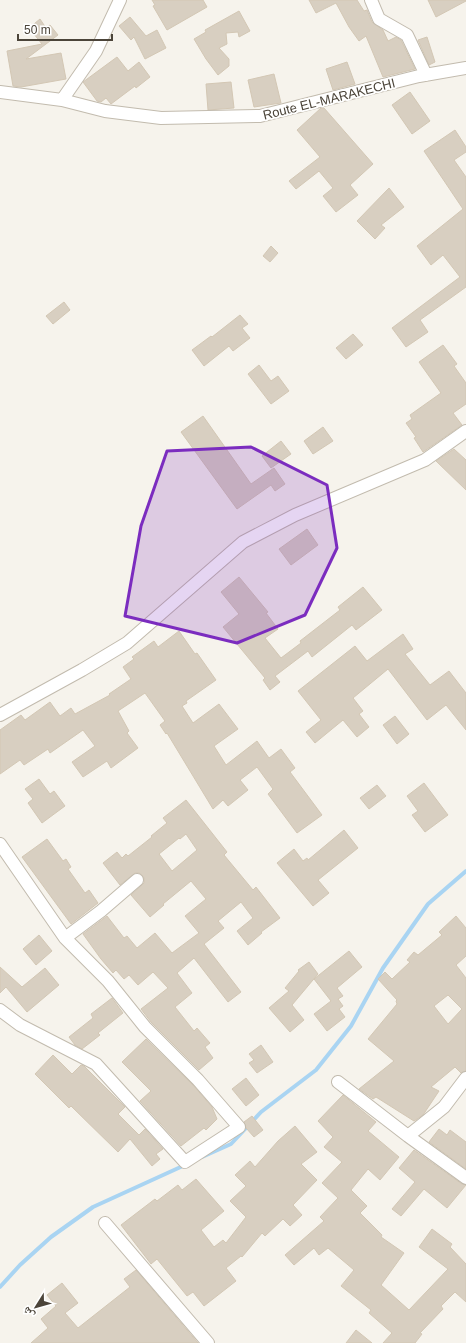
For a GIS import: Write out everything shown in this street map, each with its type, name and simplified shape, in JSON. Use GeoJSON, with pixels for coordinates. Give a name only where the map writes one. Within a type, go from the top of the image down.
{"type":"FeatureCollection","features":[{"type":"Feature","properties":{"kind":"street"},"geometry":{"type":"LineString","coordinates":[[62,100],[96,51],[120,0]]}},
{"type":"Feature","properties":{"kind":"street"},"geometry":{"type":"LineString","coordinates":[[371,0],[379,19],[407,35],[426,75]]}},
{"type":"Feature","properties":{"kind":"street","name":"Route EL-MARAKECHI"},"geometry":{"type":"LineString","coordinates":[[0,92],[62,100],[105,111],[161,118],[260,116],[426,75],[466,68]]}},
{"type":"Feature","properties":{"kind":"street"},"geometry":{"type":"LineString","coordinates":[[0,715],[128,643],[243,542],[295,515],[425,460],[466,431]]}},
{"type":"Feature","properties":{"kind":"street"},"geometry":{"type":"LineString","coordinates":[[0,844],[65,938],[108,981],[145,1027],[198,1080],[239,1127],[185,1162],[96,1064],[20,1025],[0,1010]]}},
{"type":"Feature","properties":{"kind":"street"},"geometry":{"type":"LineString","coordinates":[[65,938],[101,911],[137,880]]}},
{"type":"Feature","properties":{"kind":"street"},"geometry":{"type":"LineString","coordinates":[[408,1136],[444,1107],[466,1078]]}},
{"type":"Feature","properties":{"kind":"street"},"geometry":{"type":"LineString","coordinates":[[338,1082],[466,1178]]}},
{"type":"Feature","properties":{"kind":"street"},"geometry":{"type":"LineString","coordinates":[[105,1223],[208,1343]]}},
{"type":"Feature","properties":{"kind":"highlighted area"},"geometry":{"type":"Polygon","coordinates":[[[251,447],[327,485],[337,548],[305,615],[237,643],[125,616],[141,526],[167,451],[251,447]]]}},
{"type":"Feature","properties":{"kind":"building"},"geometry":{"type":"Polygon","coordinates":[[[152,0],[203,0],[207,7],[167,30],[153,6],[155,5],[152,0]]]}},
{"type":"Feature","properties":{"kind":"building"},"geometry":{"type":"Polygon","coordinates":[[[309,0],[357,0],[364,11],[367,10],[372,22],[383,30],[388,41],[396,37],[401,40],[415,69],[383,77],[366,36],[359,41],[349,27],[336,3],[316,13],[309,0]]]}},
{"type":"Feature","properties":{"kind":"building"},"geometry":{"type":"Polygon","coordinates":[[[428,0],[466,0],[466,1],[436,17],[428,0]]]}},
{"type":"Feature","properties":{"kind":"building"},"geometry":{"type":"Polygon","coordinates":[[[239,11],[250,31],[239,37],[238,32],[226,33],[227,44],[219,48],[229,59],[229,66],[218,75],[194,39],[206,32],[205,30],[239,11]]]}},
{"type":"Feature","properties":{"kind":"building"},"geometry":{"type":"Polygon","coordinates":[[[130,17],[146,36],[157,30],[166,48],[145,59],[134,37],[131,40],[119,26],[130,17]]]}},
{"type":"Feature","properties":{"kind":"building"},"geometry":{"type":"Polygon","coordinates":[[[40,19],[46,28],[50,25],[58,35],[26,59],[61,53],[66,79],[21,87],[13,86],[7,51],[42,44],[29,28],[40,19]]]}},
{"type":"Feature","properties":{"kind":"building"},"geometry":{"type":"Polygon","coordinates":[[[427,37],[435,62],[429,65],[418,40],[427,37]]]}},
{"type":"Feature","properties":{"kind":"building"},"geometry":{"type":"Polygon","coordinates":[[[117,57],[128,71],[139,62],[150,77],[111,104],[106,98],[101,102],[97,101],[83,82],[117,57]]]}},
{"type":"Feature","properties":{"kind":"building"},"geometry":{"type":"Polygon","coordinates":[[[347,62],[355,84],[333,90],[326,69],[347,62]]]}},
{"type":"Feature","properties":{"kind":"building"},"geometry":{"type":"Polygon","coordinates":[[[274,74],[281,103],[254,107],[248,80],[274,74]]]}},
{"type":"Feature","properties":{"kind":"building"},"geometry":{"type":"Polygon","coordinates":[[[231,82],[234,108],[208,110],[206,84],[231,82]]]}},
{"type":"Feature","properties":{"kind":"building"},"geometry":{"type":"Polygon","coordinates":[[[410,92],[430,121],[412,134],[392,105],[410,92]]]}},
{"type":"Feature","properties":{"kind":"building"},"geometry":{"type":"Polygon","coordinates":[[[321,108],[324,108],[373,164],[350,185],[358,195],[336,212],[323,196],[333,188],[319,171],[296,189],[289,181],[320,157],[297,130],[321,108]]]}},
{"type":"Feature","properties":{"kind":"building"},"geometry":{"type":"Polygon","coordinates":[[[455,130],[466,147],[466,152],[454,160],[466,177],[466,287],[420,320],[428,332],[406,347],[392,328],[460,277],[443,255],[431,265],[417,246],[463,209],[424,151],[455,130]]]}},
{"type":"Feature","properties":{"kind":"building"},"geometry":{"type":"Polygon","coordinates":[[[389,188],[404,207],[381,225],[385,228],[375,239],[357,221],[389,188]]]}},
{"type":"Feature","properties":{"kind":"building"},"geometry":{"type":"Polygon","coordinates":[[[271,246],[278,253],[270,262],[263,256],[271,246]]]}},
{"type":"Feature","properties":{"kind":"building"},"geometry":{"type":"Polygon","coordinates":[[[64,302],[70,310],[53,324],[46,316],[64,302]]]}},
{"type":"Feature","properties":{"kind":"building"},"geometry":{"type":"Polygon","coordinates":[[[240,315],[248,324],[242,328],[250,338],[233,351],[229,346],[204,366],[192,350],[211,336],[212,337],[240,315]]]}},
{"type":"Feature","properties":{"kind":"building"},"geometry":{"type":"Polygon","coordinates":[[[353,334],[363,345],[346,359],[336,348],[353,334]]]}},
{"type":"Feature","properties":{"kind":"building"},"geometry":{"type":"Polygon","coordinates":[[[443,345],[457,364],[454,366],[466,383],[466,404],[453,413],[462,425],[423,452],[414,438],[416,437],[406,423],[412,419],[410,415],[441,393],[419,362],[443,345]]]}},
{"type":"Feature","properties":{"kind":"building"},"geometry":{"type":"Polygon","coordinates":[[[259,365],[271,381],[278,376],[289,391],[271,404],[248,374],[259,365]]]}},
{"type":"Feature","properties":{"kind":"building"},"geometry":{"type":"Polygon","coordinates":[[[203,416],[251,484],[274,468],[285,484],[275,491],[271,485],[237,509],[181,432],[203,416]]]}},
{"type":"Feature","properties":{"kind":"building"},"geometry":{"type":"Polygon","coordinates":[[[323,427],[333,441],[313,454],[304,441],[323,427]]]}},
{"type":"Feature","properties":{"kind":"building"},"geometry":{"type":"Polygon","coordinates":[[[281,441],[291,454],[271,468],[262,456],[281,441]]]}},
{"type":"Feature","properties":{"kind":"building"},"geometry":{"type":"Polygon","coordinates":[[[454,449],[466,460],[466,490],[436,461],[454,449]]]}},
{"type":"Feature","properties":{"kind":"building"},"geometry":{"type":"Polygon","coordinates":[[[307,529],[318,545],[291,565],[279,549],[307,529]]]}},
{"type":"Feature","properties":{"kind":"building"},"geometry":{"type":"Polygon","coordinates":[[[239,577],[268,612],[266,613],[278,629],[265,638],[281,658],[340,610],[338,607],[363,587],[382,610],[356,630],[352,625],[312,657],[308,651],[275,676],[280,682],[270,690],[263,680],[265,678],[223,627],[239,614],[221,592],[239,577]]]}},
{"type":"Feature","properties":{"kind":"building"},"geometry":{"type":"Polygon","coordinates":[[[179,631],[216,680],[186,701],[187,703],[182,706],[193,723],[219,704],[238,729],[214,746],[226,765],[257,741],[269,758],[281,749],[295,768],[290,772],[322,815],[297,833],[268,794],[273,789],[257,767],[240,780],[248,790],[228,806],[223,800],[213,809],[167,733],[166,734],[160,725],[165,721],[145,693],[118,711],[129,731],[127,733],[138,748],[111,768],[107,761],[83,777],[72,762],[95,746],[83,730],[50,753],[48,749],[24,765],[20,760],[0,774],[0,730],[21,715],[25,720],[50,702],[60,716],[71,708],[75,714],[110,695],[109,694],[131,679],[123,667],[134,659],[132,657],[154,641],[158,647],[179,631]]]}},
{"type":"Feature","properties":{"kind":"building"},"geometry":{"type":"Polygon","coordinates":[[[403,634],[413,649],[405,654],[430,685],[449,671],[466,693],[466,730],[446,705],[427,720],[388,669],[353,698],[363,711],[359,714],[369,727],[357,737],[343,720],[315,743],[306,732],[321,720],[298,691],[355,646],[367,661],[403,634]]]}},
{"type":"Feature","properties":{"kind":"building"},"geometry":{"type":"Polygon","coordinates":[[[395,716],[409,734],[397,744],[383,725],[395,716]]]}},
{"type":"Feature","properties":{"kind":"building"},"geometry":{"type":"Polygon","coordinates":[[[39,779],[50,794],[54,791],[65,806],[42,823],[28,803],[33,799],[25,789],[39,779]]]}},
{"type":"Feature","properties":{"kind":"building"},"geometry":{"type":"Polygon","coordinates":[[[424,783],[448,815],[425,832],[412,815],[418,811],[407,796],[424,783]]]}},
{"type":"Feature","properties":{"kind":"building"},"geometry":{"type":"Polygon","coordinates":[[[377,785],[386,796],[369,809],[360,798],[377,785]]]}},
{"type":"Feature","properties":{"kind":"building"},"geometry":{"type":"Polygon","coordinates":[[[186,800],[227,852],[224,855],[253,890],[256,887],[280,918],[261,932],[262,933],[248,945],[237,931],[253,918],[241,902],[218,921],[224,928],[204,944],[241,992],[228,1002],[194,958],[177,973],[192,993],[175,1007],[194,1031],[197,1028],[210,1043],[205,1047],[213,1058],[199,1070],[151,1022],[141,1009],[168,988],[153,972],[138,985],[129,975],[124,979],[116,970],[113,973],[83,934],[107,916],[124,938],[127,936],[137,948],[155,933],[172,953],[199,933],[185,916],[206,899],[191,881],[150,917],[131,895],[144,883],[144,878],[142,875],[135,873],[120,885],[103,863],[117,852],[122,858],[126,854],[128,856],[167,823],[163,818],[186,800]],[[186,834],[159,854],[172,871],[197,850],[186,834]]]}},
{"type":"Feature","properties":{"kind":"building"},"geometry":{"type":"Polygon","coordinates":[[[344,830],[358,848],[318,880],[329,893],[313,906],[277,863],[294,849],[303,861],[307,858],[308,860],[344,830]]]}},
{"type":"Feature","properties":{"kind":"building"},"geometry":{"type":"Polygon","coordinates":[[[47,839],[63,861],[66,859],[71,867],[68,869],[85,893],[89,890],[98,903],[71,924],[22,857],[47,839]]]}},
{"type":"Feature","properties":{"kind":"building"},"geometry":{"type":"Polygon","coordinates":[[[456,916],[466,928],[466,956],[456,965],[466,978],[466,1071],[461,1073],[455,1067],[431,1087],[439,1091],[423,1115],[414,1121],[376,1097],[373,1099],[359,1089],[394,1061],[368,1039],[397,1004],[397,1000],[378,979],[385,972],[392,979],[410,962],[407,960],[414,952],[418,955],[442,935],[439,932],[456,916]],[[448,995],[434,1006],[448,1024],[462,1009],[448,995]]]}},
{"type":"Feature","properties":{"kind":"building"},"geometry":{"type":"Polygon","coordinates":[[[39,935],[52,951],[36,965],[23,949],[39,935]]]}},
{"type":"Feature","properties":{"kind":"building"},"geometry":{"type":"Polygon","coordinates":[[[349,951],[362,967],[337,988],[343,996],[338,999],[343,1006],[339,1009],[345,1017],[327,1031],[314,1014],[331,1001],[314,979],[349,951]]]}},
{"type":"Feature","properties":{"kind":"building"},"geometry":{"type":"Polygon","coordinates":[[[309,962],[318,974],[292,1005],[304,1020],[290,1032],[269,1008],[289,991],[285,988],[299,971],[298,970],[309,962]]]}},
{"type":"Feature","properties":{"kind":"building"},"geometry":{"type":"Polygon","coordinates":[[[0,967],[22,987],[45,968],[59,985],[27,1012],[6,987],[0,993],[0,967]]]}},
{"type":"Feature","properties":{"kind":"building"},"geometry":{"type":"Polygon","coordinates":[[[112,998],[123,1013],[98,1033],[100,1035],[82,1049],[75,1045],[69,1037],[93,1018],[91,1014],[112,998]]]}},
{"type":"Feature","properties":{"kind":"building"},"geometry":{"type":"Polygon","coordinates":[[[146,1039],[193,1085],[212,1107],[217,1119],[206,1130],[204,1128],[181,1146],[140,1101],[151,1091],[122,1062],[146,1039]]]}},
{"type":"Feature","properties":{"kind":"building"},"geometry":{"type":"Polygon","coordinates":[[[261,1045],[273,1062],[257,1073],[249,1063],[254,1060],[249,1054],[261,1045]]]}},
{"type":"Feature","properties":{"kind":"building"},"geometry":{"type":"Polygon","coordinates":[[[53,1055],[72,1074],[81,1065],[84,1066],[125,1107],[118,1114],[139,1135],[145,1129],[163,1149],[156,1154],[160,1159],[152,1166],[130,1139],[118,1152],[71,1106],[69,1108],[35,1074],[53,1055]]]}},
{"type":"Feature","properties":{"kind":"building"},"geometry":{"type":"Polygon","coordinates":[[[246,1078],[259,1095],[246,1106],[232,1089],[246,1078]]]}},
{"type":"Feature","properties":{"kind":"building"},"geometry":{"type":"Polygon","coordinates":[[[343,1095],[376,1122],[368,1131],[399,1157],[380,1180],[368,1169],[351,1190],[367,1206],[360,1213],[382,1235],[381,1237],[404,1253],[381,1285],[409,1310],[448,1269],[419,1247],[432,1229],[452,1244],[450,1247],[466,1264],[466,1302],[455,1292],[441,1306],[443,1309],[420,1333],[422,1334],[415,1343],[383,1343],[392,1333],[369,1313],[371,1310],[341,1286],[354,1270],[328,1248],[319,1255],[314,1248],[294,1265],[285,1255],[324,1221],[320,1217],[338,1198],[322,1183],[342,1162],[324,1147],[333,1137],[318,1121],[343,1095]]]}},
{"type":"Feature","properties":{"kind":"building"},"geometry":{"type":"Polygon","coordinates":[[[252,1116],[263,1130],[254,1137],[246,1128],[244,1122],[252,1116]]]}},
{"type":"Feature","properties":{"kind":"building"},"geometry":{"type":"Polygon","coordinates":[[[295,1126],[317,1152],[301,1164],[317,1180],[293,1205],[302,1215],[290,1226],[283,1219],[265,1236],[262,1233],[242,1257],[241,1256],[226,1268],[236,1281],[204,1306],[193,1292],[187,1296],[157,1259],[151,1264],[121,1225],[155,1199],[157,1201],[178,1185],[182,1190],[196,1179],[224,1211],[201,1230],[214,1247],[223,1240],[226,1243],[246,1217],[230,1201],[246,1186],[235,1175],[250,1161],[255,1167],[278,1141],[295,1126]]]}},
{"type":"Feature","properties":{"kind":"building"},"geometry":{"type":"Polygon","coordinates":[[[439,1129],[447,1135],[450,1130],[466,1142],[466,1169],[429,1142],[439,1129]]]}},
{"type":"Feature","properties":{"kind":"building"},"geometry":{"type":"Polygon","coordinates":[[[414,1150],[462,1184],[466,1185],[447,1208],[424,1189],[401,1216],[392,1209],[415,1182],[399,1168],[414,1150]]]}},
{"type":"Feature","properties":{"kind":"building"},"geometry":{"type":"Polygon","coordinates":[[[136,1270],[198,1343],[31,1343],[48,1328],[41,1319],[56,1306],[47,1295],[62,1283],[78,1303],[65,1313],[78,1328],[130,1287],[124,1279],[136,1270]]]}},
{"type":"Feature","properties":{"kind":"building"},"geometry":{"type":"Polygon","coordinates":[[[356,1330],[372,1343],[346,1343],[356,1330]]]}},
{"type":"Feature","properties":{"kind":"waterway"},"geometry":{"type":"LineString","coordinates":[[202,1157],[231,1144],[261,1112],[316,1070],[351,1026],[383,968],[428,904],[466,871]]}},
{"type":"Feature","properties":{"kind":"waterway"},"geometry":{"type":"LineString","coordinates":[[0,1287],[20,1265],[51,1237],[93,1207],[185,1165]]}}]}
